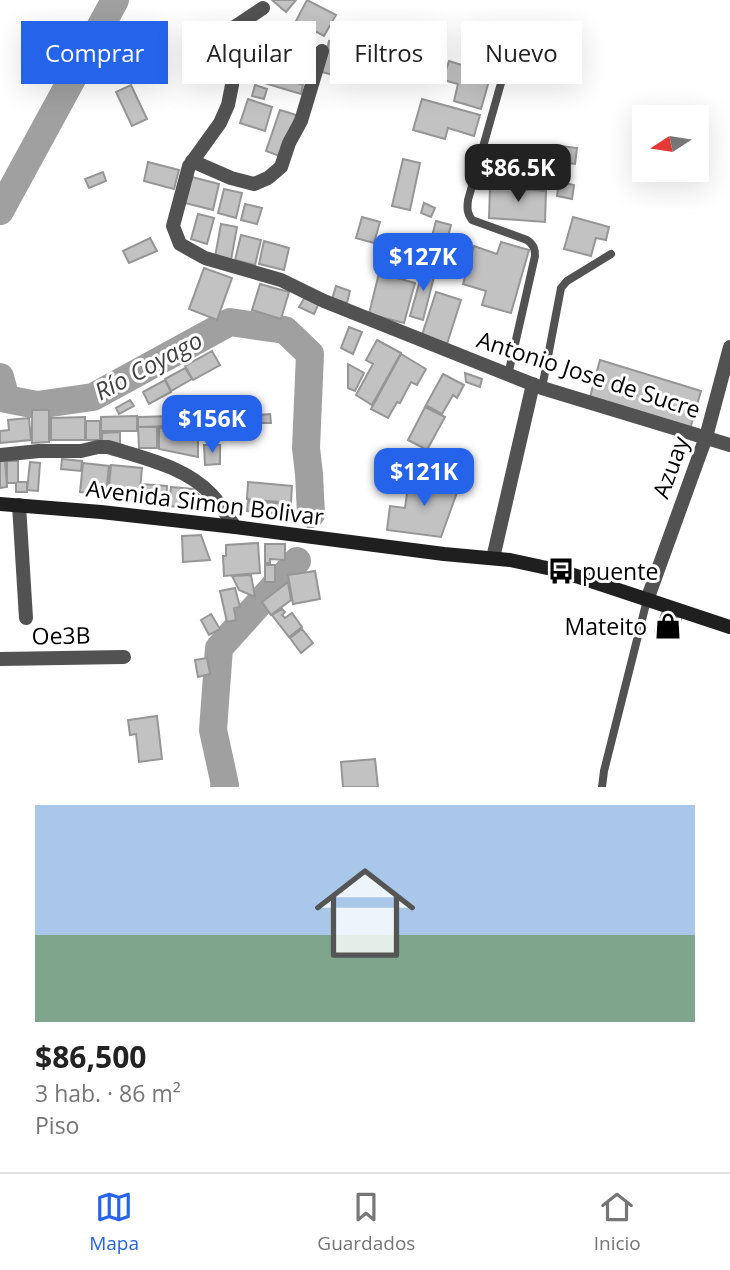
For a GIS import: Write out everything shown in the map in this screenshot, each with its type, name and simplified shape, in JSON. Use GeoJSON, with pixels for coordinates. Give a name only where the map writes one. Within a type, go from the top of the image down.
{"type":"FeatureCollection","features":[{"type":"Feature","properties":{"kind":"main road","name":"Avenida Simon Bolivar"},"geometry":{"type":"LineString","coordinates":[[0,504],[102,512],[493,558],[561,571],[730,627]]}},
{"type":"Feature","properties":{"kind":"street","name":"Antonio Jose de Sucre"},"geometry":{"type":"LineString","coordinates":[[263,8],[227,32],[224,39],[232,85],[228,105],[220,123],[189,166],[173,226],[180,244],[205,258],[281,280],[324,301],[537,386],[730,444]]}},
{"type":"Feature","properties":{"kind":"street"},"geometry":{"type":"LineString","coordinates":[[192,161],[231,178],[254,184],[268,178],[281,167],[301,121],[322,51]]}},
{"type":"Feature","properties":{"kind":"street","name":"Azuay"},"geometry":{"type":"LineString","coordinates":[[647,600],[705,437],[730,347]]}},
{"type":"Feature","properties":{"kind":"street"},"geometry":{"type":"LineString","coordinates":[[493,558],[537,386]]}},
{"type":"Feature","properties":{"kind":"street"},"geometry":{"type":"LineString","coordinates":[[0,455],[108,447],[169,467],[192,478],[213,496],[235,527]]}},
{"type":"Feature","properties":{"kind":"street"},"geometry":{"type":"LineString","coordinates":[[19,505],[26,618]]}},
{"type":"Feature","properties":{"kind":"street","name":"Oe3B"},"geometry":{"type":"LineString","coordinates":[[0,659],[124,657]]}},
{"type":"Feature","properties":{"kind":"lane"},"geometry":{"type":"LineString","coordinates":[[501,84],[467,209],[472,220],[527,240],[533,244],[535,250],[508,375]]}},
{"type":"Feature","properties":{"kind":"lane"},"geometry":{"type":"LineString","coordinates":[[537,386],[561,288],[567,281],[611,254]]}},
{"type":"Feature","properties":{"kind":"lane"},"geometry":{"type":"LineString","coordinates":[[602,787],[647,600]]}},
{"type":"Feature","properties":{"kind":"building"},"geometry":{"type":"Polygon","coordinates":[[[272,0],[296,0],[286,12],[272,0]]]}},
{"type":"Feature","properties":{"kind":"building"},"geometry":{"type":"Polygon","coordinates":[[[307,0],[336,15],[330,21],[324,36],[316,32],[316,21],[296,21],[307,0]]]}},
{"type":"Feature","properties":{"kind":"building"},"geometry":{"type":"Polygon","coordinates":[[[329,41],[330,41],[330,74],[322,72],[329,41]]]}},
{"type":"Feature","properties":{"kind":"building"},"geometry":{"type":"Polygon","coordinates":[[[449,61],[461,65],[461,84],[488,84],[481,109],[454,101],[458,84],[447,81],[449,61]]]}},
{"type":"Feature","properties":{"kind":"building"},"geometry":{"type":"Polygon","coordinates":[[[268,84],[300,84],[303,85],[301,94],[268,84]]]}},
{"type":"Feature","properties":{"kind":"building"},"geometry":{"type":"Polygon","coordinates":[[[131,85],[147,119],[132,126],[116,92],[131,85]]]}},
{"type":"Feature","properties":{"kind":"building"},"geometry":{"type":"Polygon","coordinates":[[[255,85],[267,89],[264,99],[252,96],[255,85]]]}},
{"type":"Feature","properties":{"kind":"building"},"geometry":{"type":"Polygon","coordinates":[[[248,99],[272,107],[265,131],[240,123],[248,99]]]}},
{"type":"Feature","properties":{"kind":"building"},"geometry":{"type":"Polygon","coordinates":[[[422,99],[480,115],[474,136],[448,128],[445,139],[413,130],[422,99]]]}},
{"type":"Feature","properties":{"kind":"building"},"geometry":{"type":"Polygon","coordinates":[[[280,110],[296,115],[282,157],[266,151],[280,110]]]}},
{"type":"Feature","properties":{"kind":"building"},"geometry":{"type":"Polygon","coordinates":[[[561,146],[577,148],[575,164],[560,162],[561,146]]]}},
{"type":"Feature","properties":{"kind":"building"},"geometry":{"type":"Polygon","coordinates":[[[403,159],[420,163],[410,210],[392,206],[403,159]]]}},
{"type":"Feature","properties":{"kind":"building"},"geometry":{"type":"Polygon","coordinates":[[[148,162],[179,170],[174,189],[144,181],[148,162]]]}},
{"type":"Feature","properties":{"kind":"building"},"geometry":{"type":"Polygon","coordinates":[[[481,170],[491,173],[485,188],[476,185],[481,170]]]}},
{"type":"Feature","properties":{"kind":"building"},"geometry":{"type":"Polygon","coordinates":[[[103,172],[106,181],[89,188],[85,179],[103,172]]]}},
{"type":"Feature","properties":{"kind":"building"},"geometry":{"type":"Polygon","coordinates":[[[192,177],[219,184],[213,210],[185,203],[192,177]]]}},
{"type":"Feature","properties":{"kind":"building"},"geometry":{"type":"Polygon","coordinates":[[[559,182],[574,185],[572,199],[557,196],[559,182]]]}},
{"type":"Feature","properties":{"kind":"building"},"geometry":{"type":"Polygon","coordinates":[[[490,187],[546,191],[545,222],[489,218],[490,187]]]}},
{"type":"Feature","properties":{"kind":"building"},"geometry":{"type":"Polygon","coordinates":[[[224,189],[242,193],[236,218],[218,213],[224,189]]]}},
{"type":"Feature","properties":{"kind":"building"},"geometry":{"type":"Polygon","coordinates":[[[424,203],[435,208],[431,217],[421,213],[424,203]]]}},
{"type":"Feature","properties":{"kind":"building"},"geometry":{"type":"Polygon","coordinates":[[[245,204],[262,208],[257,224],[241,220],[245,204]]]}},
{"type":"Feature","properties":{"kind":"building"},"geometry":{"type":"Polygon","coordinates":[[[198,214],[214,218],[207,244],[191,239],[198,214]]]}},
{"type":"Feature","properties":{"kind":"building"},"geometry":{"type":"Polygon","coordinates":[[[362,217],[380,222],[374,243],[356,238],[362,217]]]}},
{"type":"Feature","properties":{"kind":"building"},"geometry":{"type":"Polygon","coordinates":[[[573,217],[609,227],[606,240],[596,238],[591,256],[564,249],[573,217]]]}},
{"type":"Feature","properties":{"kind":"building"},"geometry":{"type":"Polygon","coordinates":[[[436,221],[451,225],[442,260],[427,255],[436,221]]]}},
{"type":"Feature","properties":{"kind":"building"},"geometry":{"type":"Polygon","coordinates":[[[221,224],[237,227],[231,260],[215,257],[221,224]]]}},
{"type":"Feature","properties":{"kind":"building"},"geometry":{"type":"Polygon","coordinates":[[[241,235],[261,240],[255,265],[235,260],[241,235]]]}},
{"type":"Feature","properties":{"kind":"building"},"geometry":{"type":"Polygon","coordinates":[[[150,238],[157,251],[129,263],[123,251],[150,238]]]}},
{"type":"Feature","properties":{"kind":"building"},"geometry":{"type":"Polygon","coordinates":[[[417,239],[429,242],[421,271],[409,267],[417,239]]]}},
{"type":"Feature","properties":{"kind":"building"},"geometry":{"type":"Polygon","coordinates":[[[264,241],[289,248],[284,270],[259,264],[264,241]]]}},
{"type":"Feature","properties":{"kind":"building"},"geometry":{"type":"Polygon","coordinates":[[[501,242],[529,250],[511,313],[482,305],[486,291],[463,284],[474,246],[497,254],[501,242]]]}},
{"type":"Feature","properties":{"kind":"building"},"geometry":{"type":"Polygon","coordinates":[[[424,266],[436,269],[423,320],[410,316],[424,266]]]}},
{"type":"Feature","properties":{"kind":"building"},"geometry":{"type":"Polygon","coordinates":[[[204,268],[232,278],[217,320],[189,309],[204,268]]]}},
{"type":"Feature","properties":{"kind":"building"},"geometry":{"type":"Polygon","coordinates":[[[379,273],[415,283],[404,323],[369,314],[379,273]]]}},
{"type":"Feature","properties":{"kind":"building"},"geometry":{"type":"Polygon","coordinates":[[[260,284],[289,292],[281,319],[252,310],[260,284]]]}},
{"type":"Feature","properties":{"kind":"building"},"geometry":{"type":"Polygon","coordinates":[[[336,286],[350,291],[347,303],[332,299],[336,286]]]}},
{"type":"Feature","properties":{"kind":"building"},"geometry":{"type":"Polygon","coordinates":[[[436,292],[461,300],[447,344],[422,335],[436,292]]]}},
{"type":"Feature","properties":{"kind":"building"},"geometry":{"type":"Polygon","coordinates":[[[305,297],[319,303],[314,314],[299,307],[305,297]]]}},
{"type":"Feature","properties":{"kind":"building"},"geometry":{"type":"Polygon","coordinates":[[[349,327],[362,332],[353,354],[341,348],[349,327]]]}},
{"type":"Feature","properties":{"kind":"building"},"geometry":{"type":"Polygon","coordinates":[[[377,340],[401,353],[372,405],[356,395],[373,364],[366,360],[377,340]]]}},
{"type":"Feature","properties":{"kind":"building"},"geometry":{"type":"Polygon","coordinates":[[[212,351],[220,365],[193,380],[185,366],[212,351]]]}},
{"type":"Feature","properties":{"kind":"building"},"geometry":{"type":"Polygon","coordinates":[[[401,354],[426,369],[417,385],[411,382],[388,418],[371,409],[401,354]]]}},
{"type":"Feature","properties":{"kind":"building"},"geometry":{"type":"Polygon","coordinates":[[[600,360],[701,391],[690,429],[590,397],[600,360]]]}},
{"type":"Feature","properties":{"kind":"building"},"geometry":{"type":"Polygon","coordinates":[[[348,364],[364,373],[355,391],[348,388],[348,364]]]}},
{"type":"Feature","properties":{"kind":"building"},"geometry":{"type":"Polygon","coordinates":[[[185,368],[192,379],[171,391],[165,379],[185,368]]]}},
{"type":"Feature","properties":{"kind":"building"},"geometry":{"type":"Polygon","coordinates":[[[465,373],[482,379],[480,387],[466,382],[465,373]]]}},
{"type":"Feature","properties":{"kind":"building"},"geometry":{"type":"Polygon","coordinates":[[[443,374],[464,385],[457,398],[453,395],[442,414],[426,405],[443,374]]]}},
{"type":"Feature","properties":{"kind":"building"},"geometry":{"type":"Polygon","coordinates":[[[165,380],[171,392],[149,404],[143,392],[165,380]]]}},
{"type":"Feature","properties":{"kind":"building"},"geometry":{"type":"Polygon","coordinates":[[[130,400],[134,406],[119,414],[116,408],[130,400]]]}},
{"type":"Feature","properties":{"kind":"building"},"geometry":{"type":"Polygon","coordinates":[[[425,407],[445,417],[427,450],[408,440],[425,407]]]}},
{"type":"Feature","properties":{"kind":"building"},"geometry":{"type":"Polygon","coordinates":[[[32,410],[49,410],[49,442],[32,443],[32,410]]]}},
{"type":"Feature","properties":{"kind":"building"},"geometry":{"type":"Polygon","coordinates":[[[270,414],[271,423],[260,423],[259,415],[270,414]]]}},
{"type":"Feature","properties":{"kind":"building"},"geometry":{"type":"Polygon","coordinates":[[[137,416],[137,431],[101,431],[101,417],[137,416]]]}},
{"type":"Feature","properties":{"kind":"building"},"geometry":{"type":"Polygon","coordinates":[[[175,416],[175,426],[138,427],[138,417],[175,416]]]}},
{"type":"Feature","properties":{"kind":"building"},"geometry":{"type":"Polygon","coordinates":[[[194,416],[194,426],[176,426],[176,417],[194,416]]]}},
{"type":"Feature","properties":{"kind":"building"},"geometry":{"type":"Polygon","coordinates":[[[85,417],[85,440],[51,440],[51,418],[85,417]]]}},
{"type":"Feature","properties":{"kind":"building"},"geometry":{"type":"Polygon","coordinates":[[[29,418],[31,440],[0,443],[0,431],[9,430],[8,420],[29,418]]]}},
{"type":"Feature","properties":{"kind":"building"},"geometry":{"type":"Polygon","coordinates":[[[86,421],[100,421],[100,440],[86,440],[86,421]]]}},
{"type":"Feature","properties":{"kind":"building"},"geometry":{"type":"Polygon","coordinates":[[[138,427],[157,427],[157,448],[139,448],[138,427]]]}},
{"type":"Feature","properties":{"kind":"building"},"geometry":{"type":"Polygon","coordinates":[[[159,428],[198,428],[198,457],[159,449],[159,428]]]}},
{"type":"Feature","properties":{"kind":"building"},"geometry":{"type":"Polygon","coordinates":[[[120,432],[120,446],[102,446],[102,433],[120,432]]]}},
{"type":"Feature","properties":{"kind":"building"},"geometry":{"type":"Polygon","coordinates":[[[204,445],[220,445],[220,464],[205,465],[204,445]]]}},
{"type":"Feature","properties":{"kind":"building"},"geometry":{"type":"Polygon","coordinates":[[[62,459],[82,461],[81,471],[61,469],[62,459]]]}},
{"type":"Feature","properties":{"kind":"building"},"geometry":{"type":"Polygon","coordinates":[[[0,461],[5,461],[7,487],[0,488],[0,461]]]}},
{"type":"Feature","properties":{"kind":"building"},"geometry":{"type":"Polygon","coordinates":[[[7,461],[18,461],[18,482],[27,482],[27,492],[16,492],[16,483],[7,483],[7,461]]]}},
{"type":"Feature","properties":{"kind":"building"},"geometry":{"type":"Polygon","coordinates":[[[30,462],[40,463],[38,491],[27,490],[30,462]]]}},
{"type":"Feature","properties":{"kind":"building"},"geometry":{"type":"Polygon","coordinates":[[[83,463],[109,466],[106,495],[80,492],[83,463]]]}},
{"type":"Feature","properties":{"kind":"building"},"geometry":{"type":"Polygon","coordinates":[[[111,465],[142,468],[139,500],[108,497],[111,465]]]}},
{"type":"Feature","properties":{"kind":"building"},"geometry":{"type":"Polygon","coordinates":[[[409,478],[460,484],[441,537],[387,530],[390,506],[405,508],[409,478]]]}},
{"type":"Feature","properties":{"kind":"building"},"geometry":{"type":"Polygon","coordinates":[[[248,482],[292,486],[291,503],[247,499],[248,482]]]}},
{"type":"Feature","properties":{"kind":"building"},"geometry":{"type":"Polygon","coordinates":[[[141,484],[167,486],[166,506],[139,503],[141,484]]]}},
{"type":"Feature","properties":{"kind":"building"},"geometry":{"type":"Polygon","coordinates":[[[171,487],[193,489],[209,505],[208,510],[169,506],[171,487]]]}},
{"type":"Feature","properties":{"kind":"building"},"geometry":{"type":"Polygon","coordinates":[[[248,501],[290,504],[289,514],[247,511],[248,501]]]}},
{"type":"Feature","properties":{"kind":"building"},"geometry":{"type":"Polygon","coordinates":[[[201,535],[210,560],[183,562],[182,536],[201,535]]]}},
{"type":"Feature","properties":{"kind":"building"},"geometry":{"type":"Polygon","coordinates":[[[258,543],[260,573],[224,576],[223,556],[226,556],[226,545],[258,543]]]}},
{"type":"Feature","properties":{"kind":"building"},"geometry":{"type":"Polygon","coordinates":[[[265,544],[285,544],[285,560],[270,559],[270,563],[265,563],[265,544]]]}},
{"type":"Feature","properties":{"kind":"building"},"geometry":{"type":"Polygon","coordinates":[[[265,565],[275,565],[275,582],[265,582],[265,565]]]}},
{"type":"Feature","properties":{"kind":"building"},"geometry":{"type":"Polygon","coordinates":[[[315,571],[320,599],[293,604],[288,575],[315,571]]]}},
{"type":"Feature","properties":{"kind":"building"},"geometry":{"type":"Polygon","coordinates":[[[251,575],[255,597],[239,590],[232,576],[251,575]]]}},
{"type":"Feature","properties":{"kind":"building"},"geometry":{"type":"Polygon","coordinates":[[[288,582],[291,600],[271,615],[262,602],[288,582]]]}},
{"type":"Feature","properties":{"kind":"building"},"geometry":{"type":"Polygon","coordinates":[[[235,588],[240,607],[234,608],[236,620],[227,622],[220,591],[235,588]]]}},
{"type":"Feature","properties":{"kind":"building"},"geometry":{"type":"Polygon","coordinates":[[[282,609],[285,618],[292,613],[302,627],[289,637],[272,615],[282,609]]]}},
{"type":"Feature","properties":{"kind":"building","name":"Mateito"},"geometry":{"type":"Polygon","coordinates":[[[662,613],[681,619],[674,639],[655,632],[662,613]]]}},
{"type":"Feature","properties":{"kind":"building"},"geometry":{"type":"Polygon","coordinates":[[[211,614],[220,629],[209,635],[201,620],[211,614]]]}},
{"type":"Feature","properties":{"kind":"building"},"geometry":{"type":"Polygon","coordinates":[[[302,629],[313,643],[301,653],[290,638],[302,629]]]}},
{"type":"Feature","properties":{"kind":"building"},"geometry":{"type":"Polygon","coordinates":[[[207,658],[210,674],[198,677],[195,660],[207,658]]]}},
{"type":"Feature","properties":{"kind":"building"},"geometry":{"type":"Polygon","coordinates":[[[157,716],[162,759],[139,762],[136,734],[130,735],[128,720],[157,716]]]}},
{"type":"Feature","properties":{"kind":"building"},"geometry":{"type":"Polygon","coordinates":[[[375,759],[378,787],[343,787],[341,762],[375,759]]]}},
{"type":"Feature","properties":{"kind":"waterway","name":"Río Coyago"},"geometry":{"type":"LineString","coordinates":[[0,211],[115,0]]}},
{"type":"Feature","properties":{"kind":"waterway","name":"Río Coyago"},"geometry":{"type":"LineString","coordinates":[[0,377],[6,399],[37,405],[93,397],[230,322],[285,330],[310,354],[306,448],[311,514]]}},
{"type":"Feature","properties":{"kind":"waterway","name":"Río Coyago"},"geometry":{"type":"LineString","coordinates":[[224,787],[213,730],[219,648],[297,561]]}},
{"type":"Feature","properties":{"kind":"place","name":"puente"},"geometry":{"type":"Point","coordinates":[561,571]}},
{"type":"Feature","properties":{"kind":"place","name":"Mateito"},"geometry":{"type":"Point","coordinates":[668,626]}}]}
